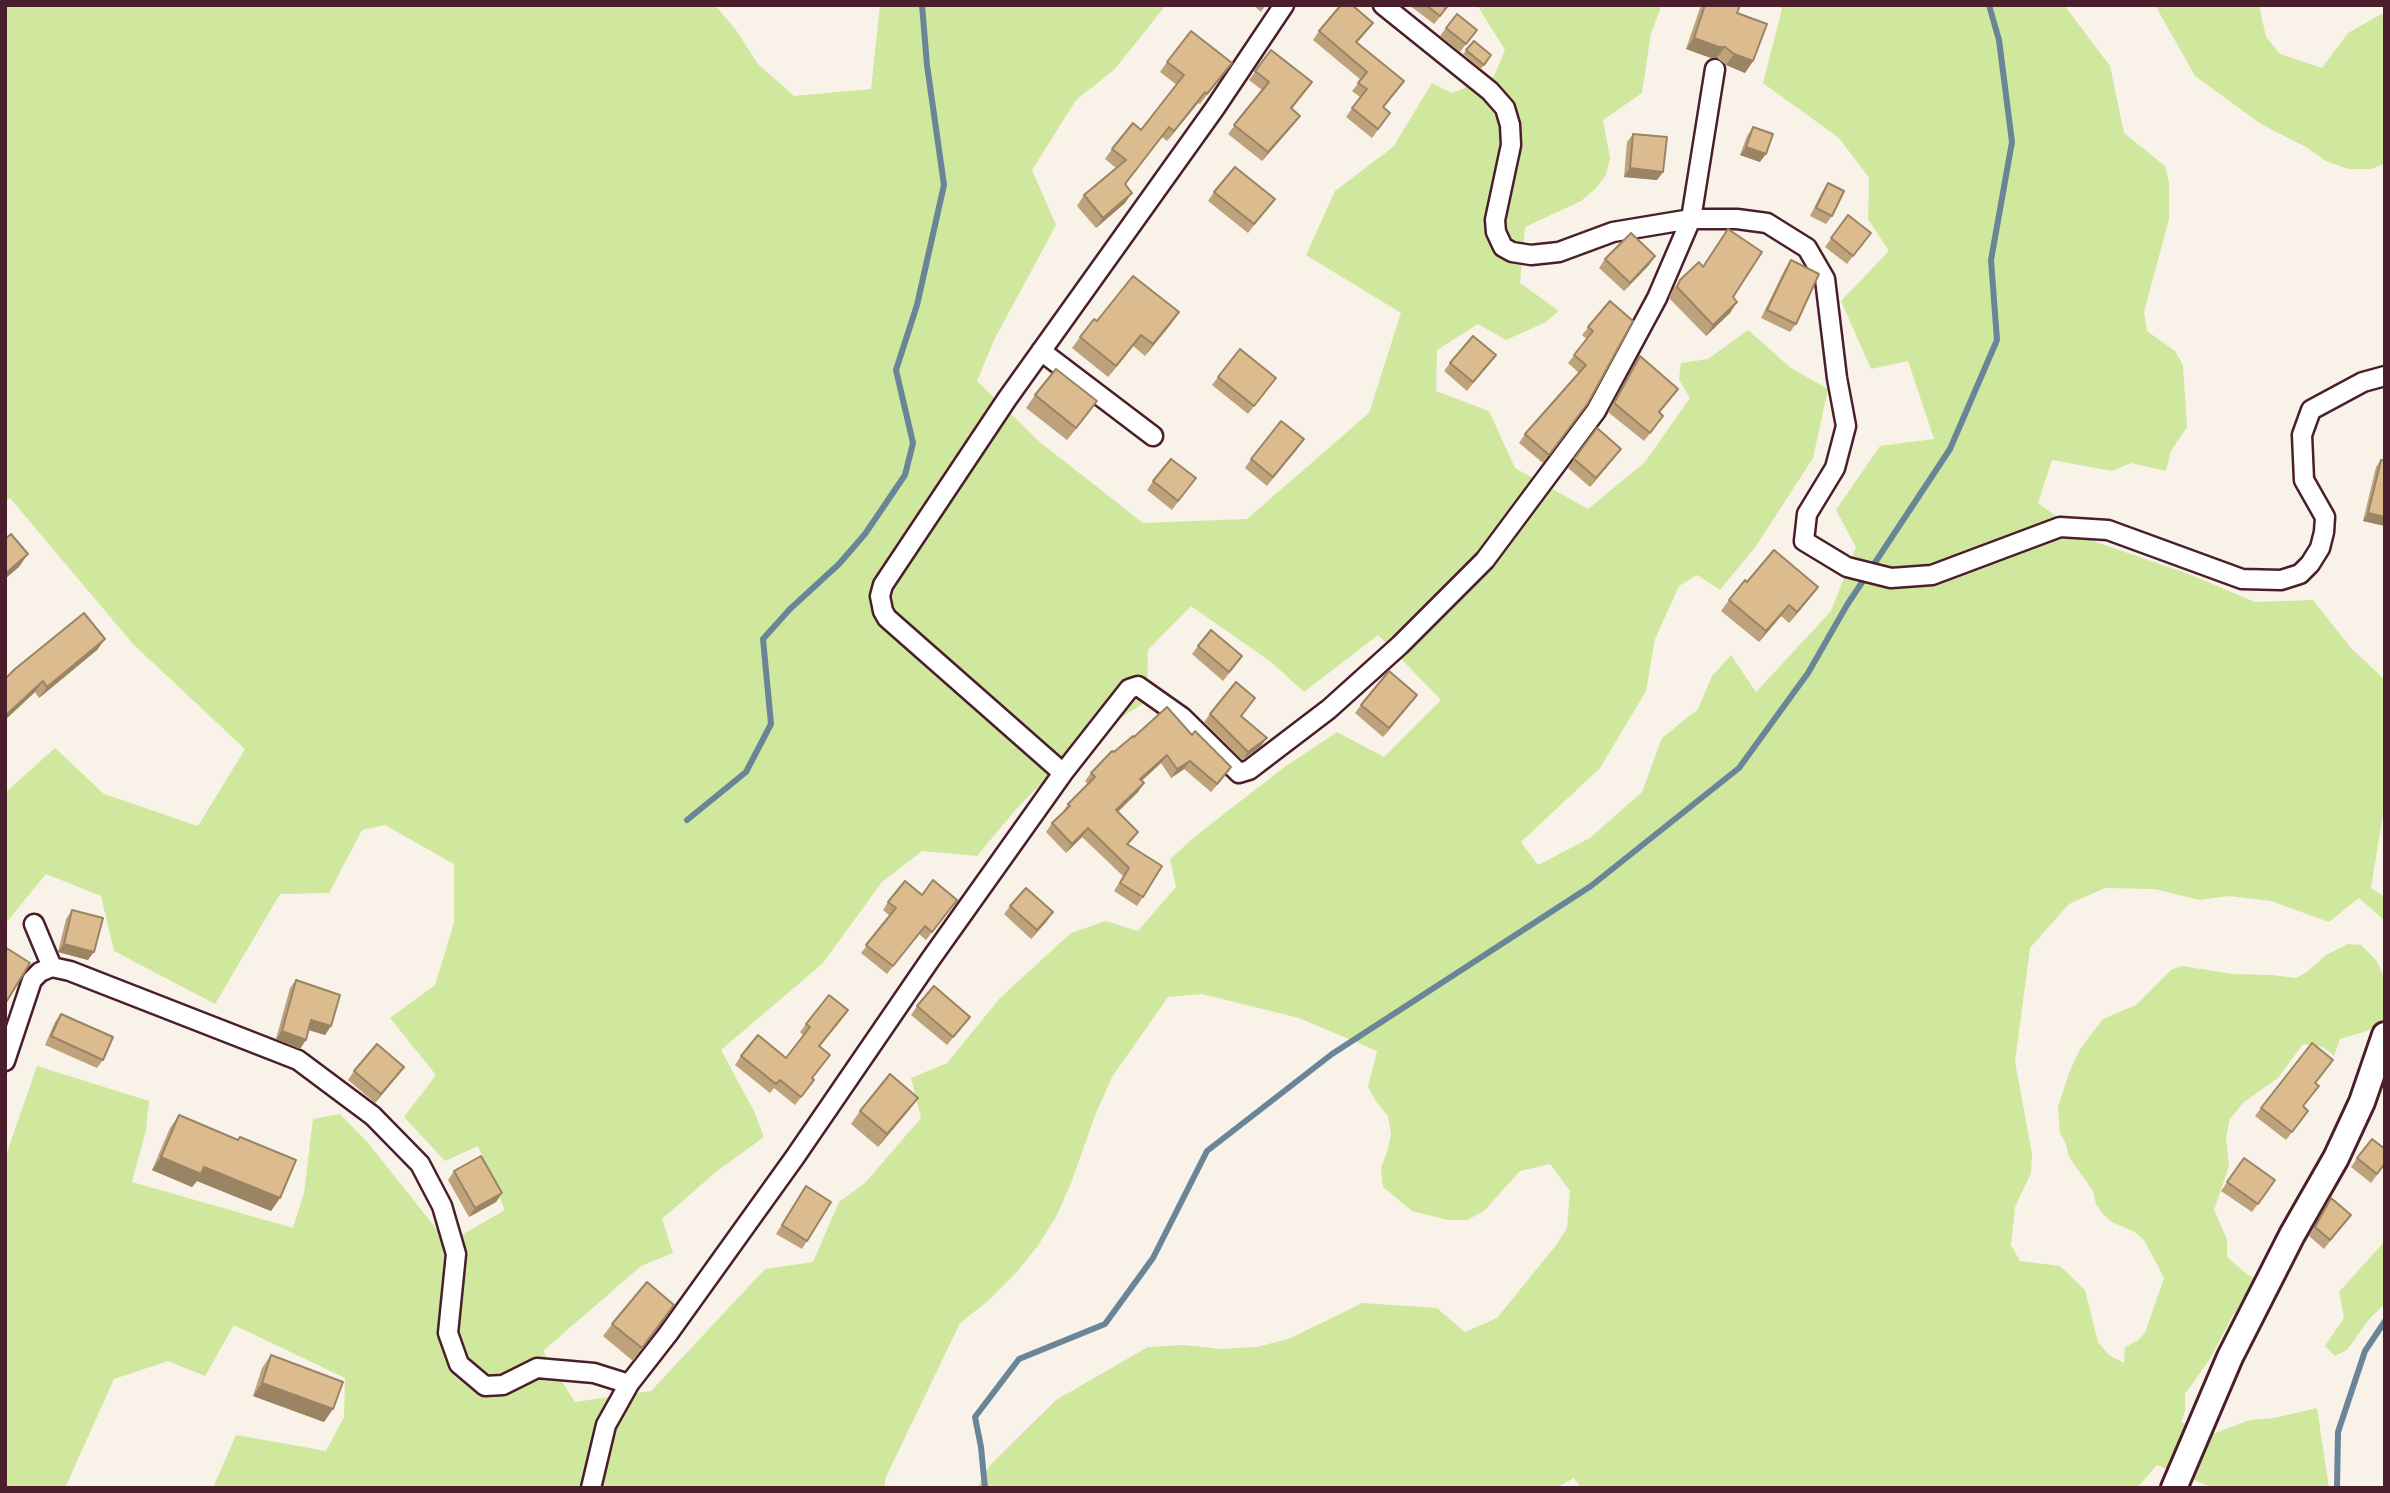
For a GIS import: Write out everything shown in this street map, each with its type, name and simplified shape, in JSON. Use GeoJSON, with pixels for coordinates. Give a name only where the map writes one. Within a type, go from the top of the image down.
{"type":"FeatureCollection","features":[{"type":"Feature","properties":{"kind":"street"},"geometry":{"type":"LineString","coordinates":[[1063,774],[887,618],[880,596],[883,585],[1041,351],[1215,108],[1284,5]]}},
{"type":"Feature","properties":{"kind":"street"},"geometry":{"type":"LineString","coordinates":[[1383,5],[1490,91],[1505,108],[1510,125],[1511,145],[1495,220],[1496,232],[1503,247],[1512,252],[1531,255],[1559,251],[1614,232],[1691,219],[1737,219],[1767,223],[1807,248],[1825,279],[1837,378],[1846,426],[1835,468],[1807,514],[1804,541],[1847,567],[1891,578],[1932,575],[2060,527],[2108,530],[2242,579],[2281,580],[2300,574],[2320,548],[2325,517],[2304,480],[2302,435],[2311,410],[2363,382],[2385,376]]}},
{"type":"Feature","properties":{"kind":"street"},"geometry":{"type":"LineString","coordinates":[[591,1488],[606,1426],[629,1384],[795,1157],[930,960],[1063,774],[1129,689],[1138,686],[1182,717],[1239,773],[1249,770],[1329,709],[1400,645],[1485,560],[1596,411],[1657,298],[1691,219],[1716,69]]}},
{"type":"Feature","properties":{"kind":"street"},"geometry":{"type":"LineString","coordinates":[[1041,351],[1153,436]]}},
{"type":"Feature","properties":{"kind":"street"},"geometry":{"type":"LineString","coordinates":[[34,924],[52,967]]}},
{"type":"Feature","properties":{"kind":"street"},"geometry":{"type":"LineString","coordinates":[[5,1061],[32,980],[40,972],[52,967],[70,971],[298,1060],[373,1116],[420,1164],[442,1206],[456,1254],[449,1333],[458,1364],[485,1386],[503,1385],[537,1368],[594,1373],[629,1384]]}},
{"type":"Feature","properties":{"kind":"street"},"geometry":{"type":"LineString","coordinates":[[2174,1488],[2230,1357],[2362,1102],[2385,1035]]}},
{"type":"Feature","properties":{"kind":"green space"},"geometry":{"type":"Polygon","coordinates":[[[5,5],[715,5],[736,30],[758,64],[794,96],[871,89],[880,5],[1166,5],[1114,70],[1076,100],[1032,170],[1056,225],[994,340],[977,381],[1041,443],[1143,523],[1247,519],[1369,413],[1401,313],[1306,255],[1335,191],[1393,147],[1432,83],[1452,93],[1494,76],[1505,50],[1477,5],[1662,5],[1651,33],[1642,93],[1603,120],[1610,158],[1606,175],[1581,201],[1525,227],[1520,283],[1559,311],[1544,323],[1506,340],[1478,324],[1437,350],[1436,391],[1489,411],[1515,468],[1588,509],[1645,462],[1690,398],[1679,379],[1681,363],[1708,359],[1748,330],[1791,368],[1828,389],[1813,458],[1756,546],[1720,590],[1697,575],[1679,586],[1655,639],[1646,691],[1600,768],[1521,842],[1538,865],[1590,838],[1642,792],[1662,738],[1698,709],[1712,676],[1731,655],[1756,692],[1831,611],[1856,547],[1836,510],[1880,446],[1934,439],[1908,361],[1871,369],[1841,301],[1889,251],[1868,219],[1869,178],[1839,138],[1763,83],[1782,9],[1775,5],[2064,5],[2110,66],[2124,133],[2165,166],[2169,183],[2169,219],[2144,312],[2147,331],[2175,351],[2183,365],[2187,427],[2171,451],[2166,471],[2131,463],[2112,471],[2052,460],[2038,503],[2087,539],[2189,574],[2255,602],[2313,600],[2350,647],[2385,680],[2385,802],[2371,888],[2385,897],[2385,921],[2359,898],[2329,922],[2271,901],[2229,896],[2200,900],[2154,889],[2105,888],[2069,904],[2030,948],[2015,1062],[2032,1154],[2031,1173],[2015,1207],[2011,1245],[2020,1261],[2060,1266],[2085,1290],[2098,1342],[2109,1355],[2124,1363],[2125,1347],[2145,1333],[2164,1278],[2144,1240],[2103,1214],[2096,1204],[2093,1191],[2069,1157],[2060,1133],[2058,1107],[2080,1049],[2103,1019],[2136,1005],[2171,970],[2182,966],[2233,974],[2296,978],[2326,955],[2348,944],[2361,945],[2377,961],[2385,980],[2385,1018],[2367,1031],[2340,1039],[2334,1056],[2323,1047],[2303,1044],[2278,1078],[2244,1102],[2230,1119],[2226,1137],[2229,1166],[2214,1210],[2227,1239],[2227,1257],[2257,1279],[2232,1317],[2210,1359],[2185,1394],[2185,1411],[2181,1422],[2212,1434],[2250,1420],[2274,1418],[2317,1408],[2329,1488],[2213,1488],[2157,1465],[2137,1488],[1581,1488],[1574,1478],[1556,1488],[977,1488],[990,1465],[1056,1400],[1148,1347],[1257,1347],[1291,1338],[1362,1303],[1437,1308],[1465,1332],[1497,1318],[1567,1228],[1570,1191],[1550,1164],[1520,1171],[1484,1211],[1467,1220],[1448,1220],[1412,1211],[1383,1187],[1381,1168],[1391,1134],[1388,1116],[1368,1087],[1377,1051],[1299,1018],[1202,994],[1168,997],[1112,1077],[1056,1217],[1037,1247],[1014,1275],[988,1301],[960,1323],[886,1477],[884,1488],[213,1488],[236,1435],[326,1451],[344,1417],[345,1378],[234,1325],[205,1376],[168,1361],[114,1379],[65,1488],[5,1488],[5,1158],[37,1066],[149,1101],[146,1130],[132,1182],[293,1228],[304,1193],[313,1119],[340,1114],[369,1144],[442,1236],[444,1245],[505,1210],[478,1146],[445,1161],[404,1117],[436,1075],[390,1018],[435,985],[454,923],[454,864],[385,825],[362,830],[329,893],[280,894],[215,1004],[114,951],[101,896],[46,874],[5,924],[5,793],[55,748],[104,794],[198,826],[245,749],[133,644],[10,498],[5,500],[5,5]],[[1191,606],[1148,650],[1147,701],[1083,742],[1018,807],[977,856],[922,851],[882,882],[823,963],[721,1050],[754,1111],[764,1137],[717,1171],[662,1219],[673,1253],[641,1266],[543,1351],[575,1402],[651,1391],[765,1269],[813,1262],[839,1202],[865,1183],[921,1118],[911,1078],[947,1063],[1000,998],[1071,933],[1106,921],[1138,931],[1176,887],[1170,859],[1286,766],[1337,732],[1384,757],[1441,700],[1378,635],[1304,692],[1271,662],[1191,606]]]}},
{"type":"Feature","properties":{"kind":"green space"},"geometry":{"type":"Polygon","coordinates":[[[2155,5],[2259,5],[2266,37],[2280,54],[2322,68],[2348,33],[2385,12],[2385,163],[2372,169],[2348,169],[2326,161],[2306,147],[2261,124],[2195,76],[2155,5]]]}},
{"type":"Feature","properties":{"kind":"green space"},"geometry":{"type":"Polygon","coordinates":[[[2385,1241],[2385,1304],[2370,1318],[2347,1350],[2335,1356],[2325,1346],[2344,1318],[2339,1292],[2385,1241]]]}},
{"type":"Feature","properties":{"kind":"building"},"geometry":{"type":"Polygon","coordinates":[[[1341,5],[1352,5],[1373,23],[1356,42],[1404,81],[1383,107],[1390,113],[1378,129],[1352,108],[1367,89],[1358,83],[1367,72],[1319,31],[1341,5]]]}},
{"type":"Feature","properties":{"kind":"building"},"geometry":{"type":"Polygon","coordinates":[[[1426,5],[1448,5],[1440,16],[1426,5]]]}},
{"type":"Feature","properties":{"kind":"building"},"geometry":{"type":"Polygon","coordinates":[[[1705,5],[1740,5],[1737,13],[1767,24],[1753,61],[1734,54],[1725,47],[1694,38],[1705,5]]]}},
{"type":"Feature","properties":{"kind":"building"},"geometry":{"type":"Polygon","coordinates":[[[1457,14],[1477,30],[1466,44],[1446,28],[1457,14]]]}},
{"type":"Feature","properties":{"kind":"building"},"geometry":{"type":"Polygon","coordinates":[[[1191,31],[1232,63],[1174,131],[1169,127],[1125,184],[1132,193],[1103,218],[1084,195],[1126,160],[1112,149],[1133,123],[1141,130],[1184,75],[1167,62],[1191,31]]]}},
{"type":"Feature","properties":{"kind":"building"},"geometry":{"type":"Polygon","coordinates":[[[1474,41],[1491,55],[1484,65],[1466,50],[1474,41]]]}},
{"type":"Feature","properties":{"kind":"building"},"geometry":{"type":"Polygon","coordinates":[[[1271,50],[1312,82],[1291,108],[1300,116],[1268,152],[1234,125],[1269,82],[1255,71],[1271,50]]]}},
{"type":"Feature","properties":{"kind":"building"},"geometry":{"type":"Polygon","coordinates":[[[1753,127],[1773,134],[1766,154],[1746,147],[1753,127]]]}},
{"type":"Feature","properties":{"kind":"building"},"geometry":{"type":"Polygon","coordinates":[[[1633,134],[1667,137],[1663,172],[1630,168],[1633,134]]]}},
{"type":"Feature","properties":{"kind":"building"},"geometry":{"type":"Polygon","coordinates":[[[1235,167],[1275,199],[1254,224],[1214,192],[1235,167]]]}},
{"type":"Feature","properties":{"kind":"building"},"geometry":{"type":"Polygon","coordinates":[[[1828,183],[1844,191],[1832,216],[1816,208],[1828,183]]]}},
{"type":"Feature","properties":{"kind":"building"},"geometry":{"type":"Polygon","coordinates":[[[1848,215],[1871,233],[1853,256],[1831,238],[1848,215]]]}},
{"type":"Feature","properties":{"kind":"building"},"geometry":{"type":"Polygon","coordinates":[[[1728,229],[1762,252],[1733,297],[1737,302],[1713,325],[1677,287],[1680,280],[1699,262],[1703,267],[1728,229]]]}},
{"type":"Feature","properties":{"kind":"building"},"geometry":{"type":"Polygon","coordinates":[[[1631,233],[1655,256],[1630,283],[1605,259],[1631,233]]]}},
{"type":"Feature","properties":{"kind":"building"},"geometry":{"type":"Polygon","coordinates":[[[1791,260],[1819,274],[1796,324],[1767,310],[1791,260]]]}},
{"type":"Feature","properties":{"kind":"building"},"geometry":{"type":"Polygon","coordinates":[[[1133,276],[1179,312],[1153,344],[1141,335],[1116,366],[1080,337],[1094,319],[1097,321],[1133,276]]]}},
{"type":"Feature","properties":{"kind":"building"},"geometry":{"type":"Polygon","coordinates":[[[1610,301],[1633,321],[1588,403],[1549,455],[1525,434],[1586,365],[1574,355],[1593,331],[1588,327],[1610,301]]]}},
{"type":"Feature","properties":{"kind":"building"},"geometry":{"type":"Polygon","coordinates":[[[1473,336],[1496,355],[1473,382],[1450,363],[1473,336]]]}},
{"type":"Feature","properties":{"kind":"building"},"geometry":{"type":"Polygon","coordinates":[[[1240,349],[1276,378],[1254,406],[1218,377],[1240,349]]]}},
{"type":"Feature","properties":{"kind":"building"},"geometry":{"type":"Polygon","coordinates":[[[1640,356],[1678,389],[1659,412],[1663,416],[1650,433],[1614,403],[1640,356]]]}},
{"type":"Feature","properties":{"kind":"building"},"geometry":{"type":"Polygon","coordinates":[[[1056,369],[1097,401],[1076,428],[1035,395],[1056,369]]]}},
{"type":"Feature","properties":{"kind":"building"},"geometry":{"type":"Polygon","coordinates":[[[1281,421],[1304,439],[1273,477],[1251,459],[1281,421]]]}},
{"type":"Feature","properties":{"kind":"building"},"geometry":{"type":"Polygon","coordinates":[[[1597,428],[1621,449],[1596,478],[1574,459],[1597,428]]]}},
{"type":"Feature","properties":{"kind":"building"},"geometry":{"type":"Polygon","coordinates":[[[1171,459],[1196,478],[1178,501],[1153,481],[1171,459]]]}},
{"type":"Feature","properties":{"kind":"building"},"geometry":{"type":"Polygon","coordinates":[[[2381,460],[2385,461],[2385,517],[2368,513],[2381,460]]]}},
{"type":"Feature","properties":{"kind":"building"},"geometry":{"type":"Polygon","coordinates":[[[11,534],[28,554],[5,574],[5,539],[11,534]]]}},
{"type":"Feature","properties":{"kind":"building"},"geometry":{"type":"Polygon","coordinates":[[[1774,550],[1818,587],[1797,612],[1789,605],[1766,631],[1729,600],[1774,550]]]}},
{"type":"Feature","properties":{"kind":"building"},"geometry":{"type":"Polygon","coordinates":[[[84,613],[105,639],[47,687],[43,681],[5,716],[5,679],[84,613]]]}},
{"type":"Feature","properties":{"kind":"building"},"geometry":{"type":"Polygon","coordinates":[[[1211,630],[1242,656],[1229,672],[1198,646],[1211,630]]]}},
{"type":"Feature","properties":{"kind":"building"},"geometry":{"type":"Polygon","coordinates":[[[1389,671],[1417,695],[1389,728],[1361,705],[1389,671]]]}},
{"type":"Feature","properties":{"kind":"building"},"geometry":{"type":"Polygon","coordinates":[[[1236,682],[1255,698],[1241,716],[1267,738],[1248,752],[1210,714],[1236,682]]]}},
{"type":"Feature","properties":{"kind":"building"},"geometry":{"type":"Polygon","coordinates":[[[1167,707],[1192,735],[1195,731],[1231,767],[1217,784],[1190,761],[1177,769],[1167,755],[1140,779],[1144,783],[1116,810],[1138,832],[1127,844],[1162,866],[1143,897],[1120,883],[1129,868],[1088,828],[1072,844],[1052,823],[1095,777],[1091,773],[1112,751],[1134,737],[1167,707]]]}},
{"type":"Feature","properties":{"kind":"building"},"geometry":{"type":"Polygon","coordinates":[[[933,880],[957,900],[932,932],[925,926],[893,966],[866,945],[896,908],[888,902],[905,881],[922,895],[933,880]]]}},
{"type":"Feature","properties":{"kind":"building"},"geometry":{"type":"Polygon","coordinates":[[[1026,888],[1053,912],[1037,930],[1010,906],[1026,888]]]}},
{"type":"Feature","properties":{"kind":"building"},"geometry":{"type":"Polygon","coordinates":[[[72,910],[103,918],[94,952],[64,944],[72,910]]]}},
{"type":"Feature","properties":{"kind":"building"},"geometry":{"type":"Polygon","coordinates":[[[5,947],[30,963],[5,1004],[5,947]]]}},
{"type":"Feature","properties":{"kind":"building"},"geometry":{"type":"Polygon","coordinates":[[[296,980],[340,995],[331,1026],[311,1020],[306,1040],[282,1031],[296,980]]]}},
{"type":"Feature","properties":{"kind":"building"},"geometry":{"type":"Polygon","coordinates":[[[934,986],[970,1017],[953,1037],[917,1006],[934,986]]]}},
{"type":"Feature","properties":{"kind":"building"},"geometry":{"type":"Polygon","coordinates":[[[829,995],[848,1010],[819,1046],[830,1055],[801,1097],[780,1080],[776,1084],[741,1056],[758,1035],[786,1058],[810,1027],[806,1024],[829,995]]]}},
{"type":"Feature","properties":{"kind":"building"},"geometry":{"type":"Polygon","coordinates":[[[61,1014],[113,1037],[103,1060],[51,1036],[61,1014]]]}},
{"type":"Feature","properties":{"kind":"building"},"geometry":{"type":"Polygon","coordinates":[[[2312,1043],[2333,1060],[2315,1083],[2319,1086],[2303,1106],[2308,1111],[2292,1132],[2261,1108],[2312,1043]]]}},
{"type":"Feature","properties":{"kind":"building"},"geometry":{"type":"Polygon","coordinates":[[[377,1044],[404,1067],[381,1094],[354,1071],[377,1044]]]}},
{"type":"Feature","properties":{"kind":"building"},"geometry":{"type":"Polygon","coordinates":[[[890,1074],[918,1098],[887,1134],[860,1111],[890,1074]]]}},
{"type":"Feature","properties":{"kind":"building"},"geometry":{"type":"Polygon","coordinates":[[[179,1115],[238,1140],[240,1137],[296,1160],[280,1198],[204,1167],[201,1174],[161,1157],[179,1115]]]}},
{"type":"Feature","properties":{"kind":"building"},"geometry":{"type":"Polygon","coordinates":[[[2372,1139],[2385,1149],[2385,1163],[2377,1174],[2357,1158],[2372,1139]]]}},
{"type":"Feature","properties":{"kind":"building"},"geometry":{"type":"Polygon","coordinates":[[[481,1156],[502,1193],[475,1208],[454,1171],[481,1156]]]}},
{"type":"Feature","properties":{"kind":"building"},"geometry":{"type":"Polygon","coordinates":[[[2244,1158],[2275,1180],[2258,1204],[2227,1182],[2244,1158]]]}},
{"type":"Feature","properties":{"kind":"building"},"geometry":{"type":"Polygon","coordinates":[[[806,1186],[831,1202],[807,1241],[782,1225],[806,1186]]]}},
{"type":"Feature","properties":{"kind":"building"},"geometry":{"type":"Polygon","coordinates":[[[2331,1198],[2351,1215],[2330,1240],[2315,1227],[2331,1198]]]}},
{"type":"Feature","properties":{"kind":"building"},"geometry":{"type":"Polygon","coordinates":[[[647,1282],[674,1305],[642,1348],[612,1324],[647,1282]]]}},
{"type":"Feature","properties":{"kind":"building"},"geometry":{"type":"Polygon","coordinates":[[[271,1355],[343,1382],[333,1409],[262,1383],[271,1355]]]}},
{"type":"Feature","properties":{"kind":"waterway"},"geometry":{"type":"LineString","coordinates":[[687,820],[746,772],[771,724],[763,639],[790,609],[839,564],[865,534],[905,475],[913,443],[896,370],[917,305],[944,185],[927,65],[922,5]]}},
{"type":"Feature","properties":{"kind":"waterway"},"geometry":{"type":"LineString","coordinates":[[985,1488],[975,1417],[1019,1359],[1105,1324],[1153,1258],[1207,1151],[1332,1054],[1591,886],[1739,768],[1808,673],[1847,605],[1950,449],[1997,340],[1991,260],[2012,142],[1999,40],[1989,5]]}},
{"type":"Feature","properties":{"kind":"waterway"},"geometry":{"type":"LineString","coordinates":[[2337,1488],[2338,1432],[2365,1351],[2385,1321]]}}]}
